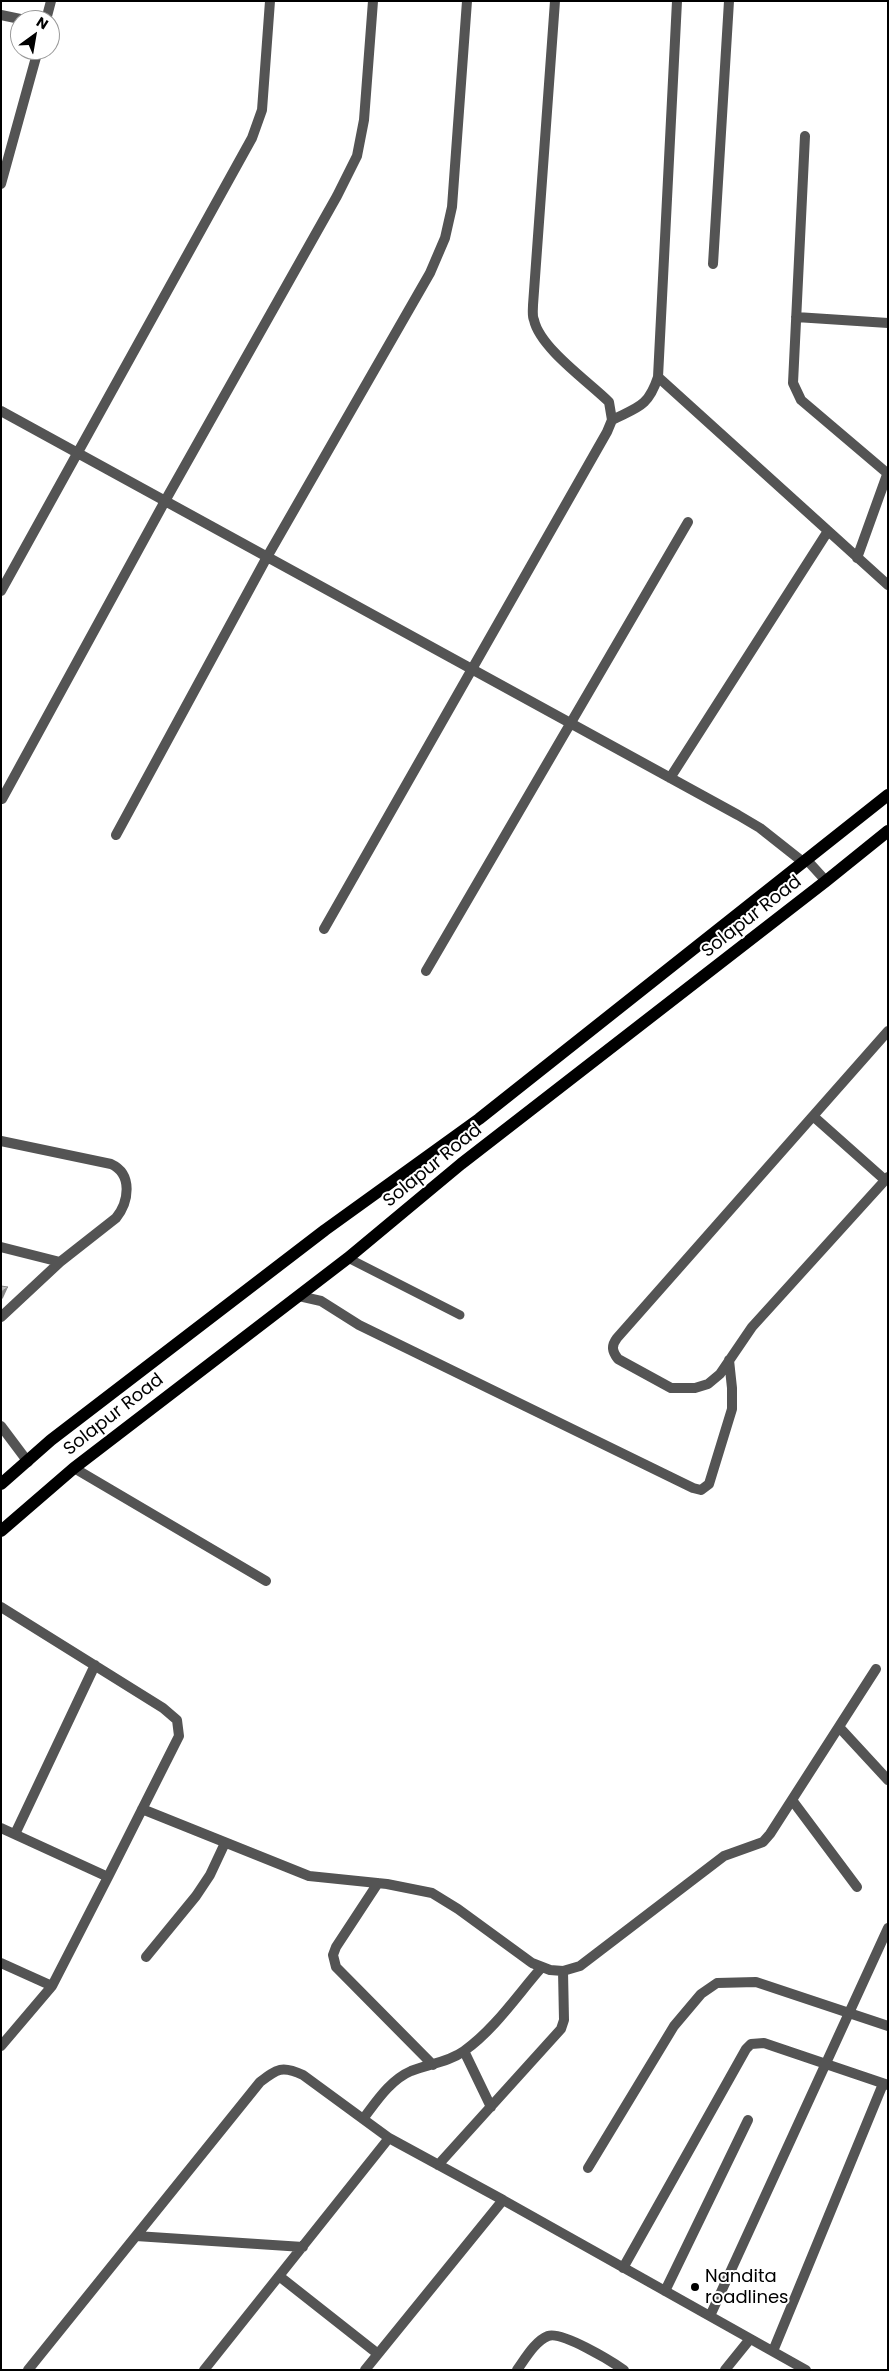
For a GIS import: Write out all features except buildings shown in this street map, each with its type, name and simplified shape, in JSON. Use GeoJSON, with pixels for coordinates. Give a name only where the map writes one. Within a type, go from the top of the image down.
{"type":"FeatureCollection","features":[{"type":"Feature","properties":{"kind":"main road","name":"Solapur Road"},"geometry":{"type":"LineString","coordinates":[[1,1484],[51,1440],[290,1256],[479,1119],[888,795]]}},
{"type":"Feature","properties":{"kind":"main road","name":"Solapur Road"},"geometry":{"type":"LineString","coordinates":[[1,1531],[74,1468],[348,1258],[461,1164],[826,881],[888,830]]}},
{"type":"Feature","properties":{"kind":"street"},"geometry":{"type":"LineString","coordinates":[[1,591],[79,454],[252,138],[262,110],[270,1]]}},
{"type":"Feature","properties":{"kind":"street"},"geometry":{"type":"LineString","coordinates":[[2,799],[165,501],[337,196],[357,156],[364,120],[373,1]]}},
{"type":"Feature","properties":{"kind":"street"},"geometry":{"type":"LineString","coordinates":[[116,835],[268,557],[430,273],[445,238],[452,207],[467,1]]}},
{"type":"Feature","properties":{"kind":"street"},"geometry":{"type":"LineString","coordinates":[[324,929],[473,670],[612,420],[609,402],[566,363],[542,338],[534,321],[532,305],[555,1]]}},
{"type":"Feature","properties":{"kind":"street"},"geometry":{"type":"LineString","coordinates":[[612,420],[646,403],[654,391],[658,377],[677,1]]}},
{"type":"Feature","properties":{"kind":"street"},"geometry":{"type":"LineString","coordinates":[[713,264],[729,1]]}},
{"type":"Feature","properties":{"kind":"street"},"geometry":{"type":"LineString","coordinates":[[1,184],[35,60]]}},
{"type":"Feature","properties":{"kind":"street"},"geometry":{"type":"LineString","coordinates":[[805,136],[793,382],[801,400],[888,473],[857,558]]}},
{"type":"Feature","properties":{"kind":"street"},"geometry":{"type":"LineString","coordinates":[[796,317],[888,323]]}},
{"type":"Feature","properties":{"kind":"street"},"geometry":{"type":"LineString","coordinates":[[658,377],[888,585]]}},
{"type":"Feature","properties":{"kind":"street"},"geometry":{"type":"LineString","coordinates":[[1,411],[760,828],[803,862],[806,859],[826,881]]}},
{"type":"Feature","properties":{"kind":"street"},"geometry":{"type":"LineString","coordinates":[[426,971],[688,522]]}},
{"type":"Feature","properties":{"kind":"street"},"geometry":{"type":"LineString","coordinates":[[670,778],[828,531]]}},
{"type":"Feature","properties":{"kind":"street"},"geometry":{"type":"LineString","coordinates":[[813,1116],[886,1178],[745,1337],[720,1374],[708,1384],[683,1389],[671,1388],[618,1359],[613,1353],[613,1344],[659,1290],[813,1116],[888,1032]]}},
{"type":"Feature","properties":{"kind":"street"},"geometry":{"type":"LineString","coordinates":[[1,1141],[111,1164],[124,1172],[126,1180],[123,1210],[116,1218],[60,1262],[1,1317]]}},
{"type":"Feature","properties":{"kind":"street"},"geometry":{"type":"LineString","coordinates":[[1,1247],[60,1262]]}},
{"type":"Feature","properties":{"kind":"street"},"geometry":{"type":"LineString","coordinates":[[299,1296],[321,1301],[359,1325],[693,1488],[701,1490],[712,1478],[732,1409],[729,1360]]}},
{"type":"Feature","properties":{"kind":"street"},"geometry":{"type":"LineString","coordinates":[[1,1426],[28,1462]]}},
{"type":"Feature","properties":{"kind":"street"},"geometry":{"type":"LineString","coordinates":[[74,1468],[266,1581]]}},
{"type":"Feature","properties":{"kind":"street"},"geometry":{"type":"LineString","coordinates":[[1,1607],[164,1708],[177,1720],[179,1736],[52,1986],[1,2046]]}},
{"type":"Feature","properties":{"kind":"street"},"geometry":{"type":"LineString","coordinates":[[15,1834],[95,1665]]}},
{"type":"Feature","properties":{"kind":"street"},"geometry":{"type":"LineString","coordinates":[[142,1809],[309,1876],[378,1883],[432,1893],[458,1909],[532,1963],[563,1971],[580,1966],[724,1856],[763,1842],[876,1669]]}},
{"type":"Feature","properties":{"kind":"street"},"geometry":{"type":"LineString","coordinates":[[839,1727],[888,1780]]}},
{"type":"Feature","properties":{"kind":"street"},"geometry":{"type":"LineString","coordinates":[[792,1800],[857,1887]]}},
{"type":"Feature","properties":{"kind":"street"},"geometry":{"type":"LineString","coordinates":[[1,1828],[108,1877]]}},
{"type":"Feature","properties":{"kind":"street"},"geometry":{"type":"LineString","coordinates":[[146,1957],[196,1896],[210,1875],[225,1843]]}},
{"type":"Feature","properties":{"kind":"street"},"geometry":{"type":"LineString","coordinates":[[378,1883],[336,1947],[333,1955],[336,1967],[433,2065]]}},
{"type":"Feature","properties":{"kind":"street"},"geometry":{"type":"LineString","coordinates":[[710,2316],[888,1928]]}},
{"type":"Feature","properties":{"kind":"street"},"geometry":{"type":"LineString","coordinates":[[878,1950],[888,1954]]}},
{"type":"Feature","properties":{"kind":"street"},"geometry":{"type":"LineString","coordinates":[[1,1963],[52,1986]]}},
{"type":"Feature","properties":{"kind":"street"},"geometry":{"type":"LineString","coordinates":[[362,2118],[388,2087],[410,2072],[433,2065],[464,2051],[484,2033],[542,1967]]}},
{"type":"Feature","properties":{"kind":"street"},"geometry":{"type":"LineString","coordinates":[[438,2165],[561,2029],[564,2020],[563,1971]]}},
{"type":"Feature","properties":{"kind":"street"},"geometry":{"type":"LineString","coordinates":[[588,2168],[674,2026],[701,1994],[717,1983],[756,1982],[888,2026]]}},
{"type":"Feature","properties":{"kind":"street"},"geometry":{"type":"LineString","coordinates":[[623,2268],[746,2049],[751,2044],[764,2042],[885,2085],[773,2351]]}},
{"type":"Feature","properties":{"kind":"street"},"geometry":{"type":"LineString","coordinates":[[464,2051],[491,2107]]}},
{"type":"Feature","properties":{"kind":"street"},"geometry":{"type":"LineString","coordinates":[[28,2370],[260,2082],[276,2070],[291,2069],[303,2075],[389,2138],[806,2370]]}},
{"type":"Feature","properties":{"kind":"street"},"geometry":{"type":"LineString","coordinates":[[665,2291],[748,2120]]}},
{"type":"Feature","properties":{"kind":"street"},"geometry":{"type":"LineString","coordinates":[[204,2370],[389,2138]]}},
{"type":"Feature","properties":{"kind":"street"},"geometry":{"type":"LineString","coordinates":[[365,2370],[503,2200]]}},
{"type":"Feature","properties":{"kind":"street"},"geometry":{"type":"LineString","coordinates":[[136,2236],[303,2247]]}},
{"type":"Feature","properties":{"kind":"street"},"geometry":{"type":"LineString","coordinates":[[279,2276],[378,2354]]}},
{"type":"Feature","properties":{"kind":"street"},"geometry":{"type":"LineString","coordinates":[[517,2370],[538,2342],[549,2335],[562,2336],[619,2368]]}},
{"type":"Feature","properties":{"kind":"street"},"geometry":{"type":"LineString","coordinates":[[725,2370],[750,2339]]}},
{"type":"Feature","properties":{"kind":"lane"},"geometry":{"type":"LineString","coordinates":[[348,1258],[460,1315]]}},
{"type":"Feature","properties":{"kind":"place","name":"Nandita roadlines"},"geometry":{"type":"Point","coordinates":[695,2287]}}]}
